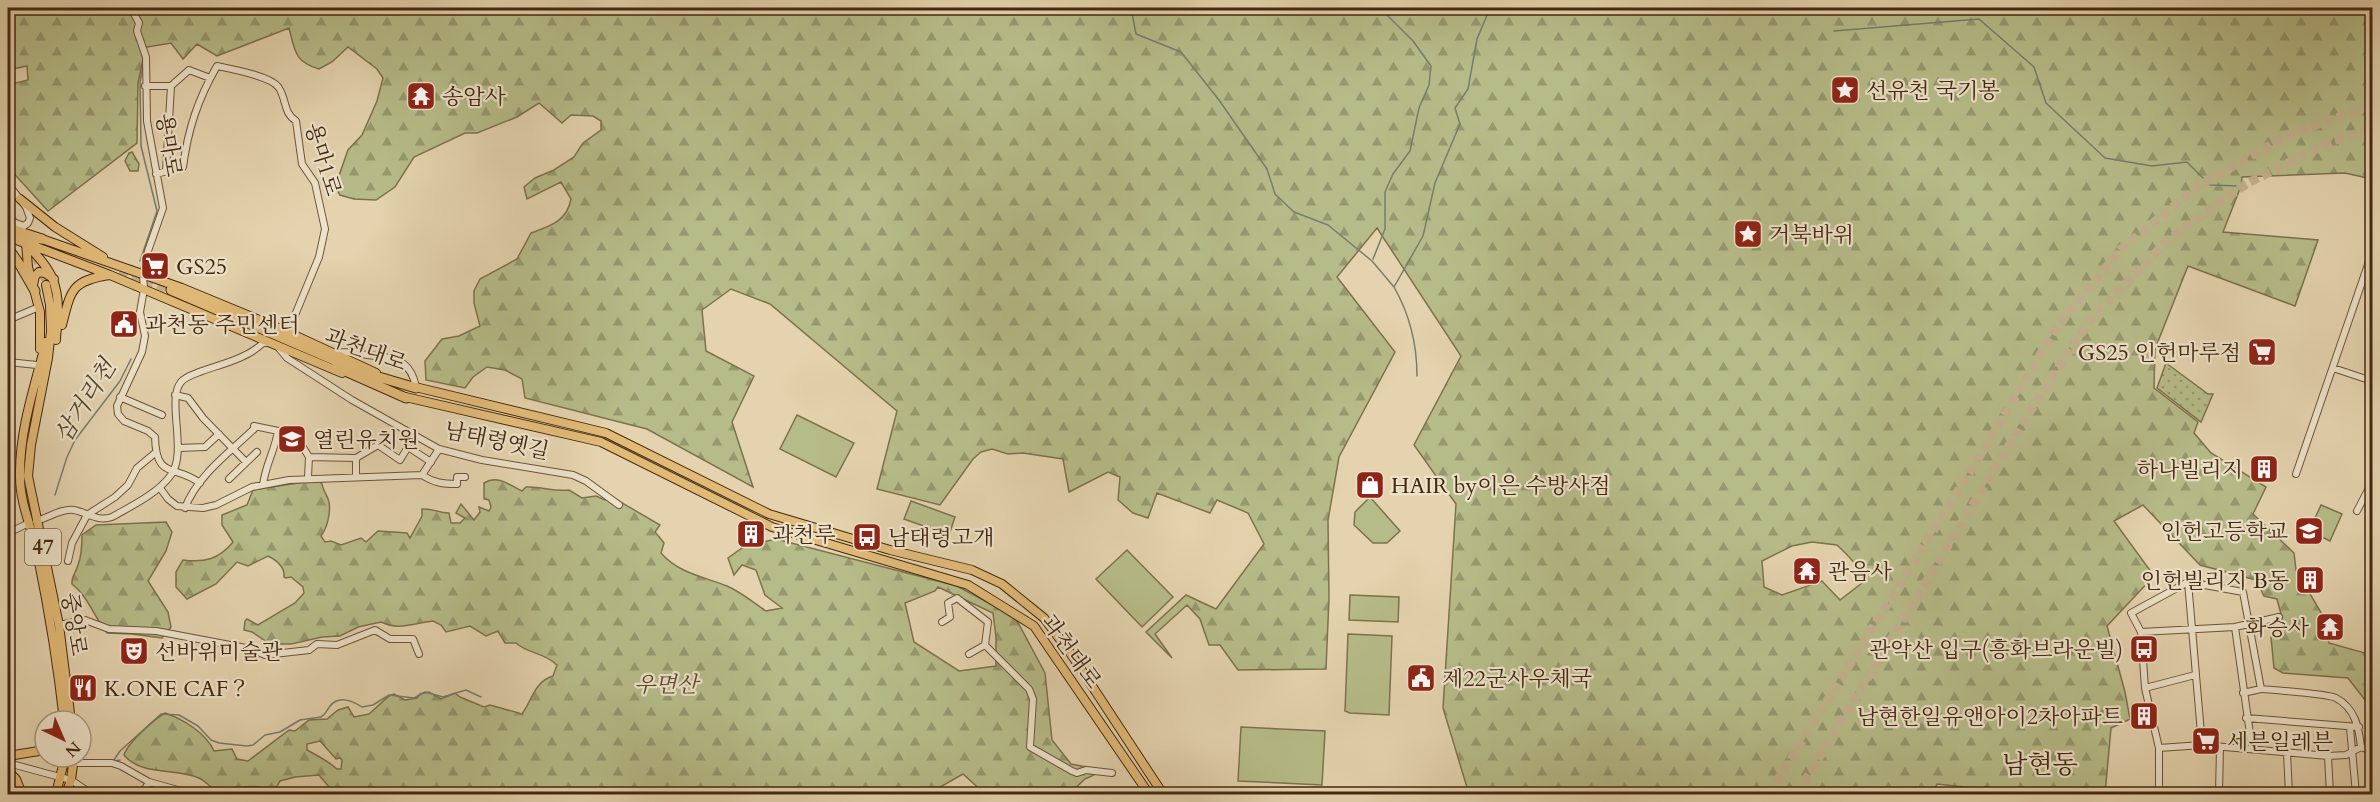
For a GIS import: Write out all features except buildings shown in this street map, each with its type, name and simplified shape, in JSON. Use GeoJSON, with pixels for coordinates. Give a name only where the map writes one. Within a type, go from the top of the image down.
{"type":"FeatureCollection","features":[{"type":"Feature","properties":{"kind":"highway"},"geometry":{"type":"LineString","coordinates":[[8,228],[20,234],[42,239]]}},
{"type":"Feature","properties":{"kind":"highway"},"geometry":{"type":"LineString","coordinates":[[8,236],[26,243]]}},
{"type":"Feature","properties":{"kind":"highway","name":"47"},"geometry":{"type":"LineString","coordinates":[[8,248],[20,265],[42,285]]}},
{"type":"Feature","properties":{"kind":"highway","name":"과천대로"},"geometry":{"type":"LineString","coordinates":[[406,398],[170,292],[362,372],[416,388]]}},
{"type":"Feature","properties":{"kind":"main road"},"geometry":{"type":"LineString","coordinates":[[20,199],[47,221],[110,263]]}},
{"type":"Feature","properties":{"kind":"main road"},"geometry":{"type":"LineString","coordinates":[[20,234],[48,266],[42,285]]}},
{"type":"Feature","properties":{"kind":"main road"},"geometry":{"type":"LineString","coordinates":[[26,243],[42,239],[143,275],[288,332],[333,354],[416,388],[606,432],[769,514],[890,550],[972,570],[1002,584],[1044,618],[1071,654],[1163,795]]}},
{"type":"Feature","properties":{"kind":"main road"},"geometry":{"type":"LineString","coordinates":[[26,243],[28,267],[58,310],[56,342]]}},
{"type":"Feature","properties":{"kind":"main road","name":"과천대로"},"geometry":{"type":"LineString","coordinates":[[26,243],[110,275],[393,394],[601,442],[772,527],[968,585],[1034,626],[1149,795]]}},
{"type":"Feature","properties":{"kind":"main road"},"geometry":{"type":"LineString","coordinates":[[41,378],[52,360],[70,295],[76,286],[90,278],[110,275]]}},
{"type":"Feature","properties":{"kind":"main road","name":"47"},"geometry":{"type":"LineString","coordinates":[[41,378],[37,365],[41,337],[39,307],[42,285]]}},
{"type":"Feature","properties":{"kind":"main road","name":"중앙로"},"geometry":{"type":"LineString","coordinates":[[42,285],[50,305],[51,331],[41,378],[29,463],[29,488],[62,709]]}},
{"type":"Feature","properties":{"kind":"main road","name":"중앙로"},"geometry":{"type":"LineString","coordinates":[[33,522],[59,625],[70,709]]}},
{"type":"Feature","properties":{"kind":"main road"},"geometry":{"type":"LineString","coordinates":[[8,756],[33,752]]}},
{"type":"Feature","properties":{"kind":"main road"},"geometry":{"type":"LineString","coordinates":[[1132,770],[1142,763]]}},
{"type":"Feature","properties":{"kind":"main road"},"geometry":{"type":"LineString","coordinates":[[56,795],[63,769]]}},
{"type":"Feature","properties":{"kind":"main road"},"geometry":{"type":"LineString","coordinates":[[66,795],[73,769]]}},
{"type":"Feature","properties":{"kind":"main road"},"geometry":{"type":"LineString","coordinates":[[8,771],[16,779],[22,795]]}},
{"type":"Feature","properties":{"kind":"street","name":"용마로"},"geometry":{"type":"LineString","coordinates":[[120,397],[142,352],[145,336],[140,312],[144,289],[143,275],[148,251],[163,208],[147,122],[146,57],[137,31],[139,23],[131,8]]}},
{"type":"Feature","properties":{"kind":"street","name":"용마1로"},"geometry":{"type":"LineString","coordinates":[[210,78],[217,66],[275,83],[287,114],[296,121],[303,164],[315,183],[325,229],[319,257],[288,332]]}},
{"type":"Feature","properties":{"kind":"street"},"geometry":{"type":"LineString","coordinates":[[145,86],[171,86],[189,70],[210,78],[188,133],[183,166],[156,174]]}},
{"type":"Feature","properties":{"kind":"street"},"geometry":{"type":"LineString","coordinates":[[165,171],[171,86]]}},
{"type":"Feature","properties":{"kind":"street"},"geometry":{"type":"LineString","coordinates":[[8,184],[29,214],[26,229],[20,234],[8,221]]}},
{"type":"Feature","properties":{"kind":"street"},"geometry":{"type":"LineString","coordinates":[[8,221],[23,226],[28,223]]}},
{"type":"Feature","properties":{"kind":"street"},"geometry":{"type":"LineString","coordinates":[[2296,474],[2373,253]]}},
{"type":"Feature","properties":{"kind":"street"},"geometry":{"type":"LineString","coordinates":[[8,320],[39,307]]}},
{"type":"Feature","properties":{"kind":"street"},"geometry":{"type":"LineString","coordinates":[[8,533],[60,512],[73,510],[104,520],[160,488],[174,473],[178,448],[175,395],[183,379],[255,351],[263,343],[268,343]]}},
{"type":"Feature","properties":{"kind":"street","name":"남태령옛길"},"geometry":{"type":"LineString","coordinates":[[278,347],[287,358],[352,400],[440,449],[482,460],[573,475],[586,481],[619,506]]}},
{"type":"Feature","properties":{"kind":"street"},"geometry":{"type":"LineString","coordinates":[[333,354],[345,351],[401,361],[413,374],[416,388]]}},
{"type":"Feature","properties":{"kind":"street"},"geometry":{"type":"LineString","coordinates":[[8,362],[37,365]]}},
{"type":"Feature","properties":{"kind":"street"},"geometry":{"type":"LineString","coordinates":[[2333,368],[2373,381]]}},
{"type":"Feature","properties":{"kind":"street"},"geometry":{"type":"LineString","coordinates":[[175,395],[188,398],[246,462]]}},
{"type":"Feature","properties":{"kind":"street"},"geometry":{"type":"LineString","coordinates":[[162,415],[120,397],[117,406],[118,414],[124,421],[148,431],[155,437],[155,453],[160,464],[174,473],[190,476],[200,483]]}},
{"type":"Feature","properties":{"kind":"street"},"geometry":{"type":"LineString","coordinates":[[185,508],[190,496],[200,483],[254,429],[254,426],[278,431],[298,439],[309,458],[308,477]]}},
{"type":"Feature","properties":{"kind":"street"},"geometry":{"type":"LineString","coordinates":[[263,485],[264,471],[274,452],[278,431]]}},
{"type":"Feature","properties":{"kind":"street"},"geometry":{"type":"LineString","coordinates":[[178,448],[205,447],[219,434]]}},
{"type":"Feature","properties":{"kind":"street"},"geometry":{"type":"LineString","coordinates":[[309,458],[356,458],[378,445],[400,460],[408,447],[431,462]]}},
{"type":"Feature","properties":{"kind":"street"},"geometry":{"type":"LineString","coordinates":[[422,475],[440,449]]}},
{"type":"Feature","properties":{"kind":"street"},"geometry":{"type":"LineString","coordinates":[[229,479],[256,452]]}},
{"type":"Feature","properties":{"kind":"street"},"geometry":{"type":"LineString","coordinates":[[68,561],[72,543],[87,514],[115,497],[128,485],[136,468],[155,453]]}},
{"type":"Feature","properties":{"kind":"street"},"geometry":{"type":"LineString","coordinates":[[356,458],[356,476]]}},
{"type":"Feature","properties":{"kind":"street"},"geometry":{"type":"LineString","coordinates":[[160,488],[168,499],[177,506],[185,508],[216,505],[238,493],[263,485],[308,477],[422,475],[432,482],[446,484],[457,484],[457,477],[465,477]]}},
{"type":"Feature","properties":{"kind":"street"},"geometry":{"type":"LineString","coordinates":[[2357,511],[2369,488],[2373,488]]}},
{"type":"Feature","properties":{"kind":"street"},"geometry":{"type":"LineString","coordinates":[[2188,582],[2194,675],[2202,746]]}},
{"type":"Feature","properties":{"kind":"street"},"geometry":{"type":"LineString","coordinates":[[2159,795],[2158,748],[2145,688],[2141,632],[2131,613],[2188,582],[2243,592],[2251,623],[2261,689]]}},
{"type":"Feature","properties":{"kind":"street"},"geometry":{"type":"LineString","coordinates":[[942,622],[950,617],[948,603],[957,598],[988,622],[985,645]]}},
{"type":"Feature","properties":{"kind":"street"},"geometry":{"type":"LineString","coordinates":[[2141,632],[2235,627],[2280,617]]}},
{"type":"Feature","properties":{"kind":"street"},"geometry":{"type":"LineString","coordinates":[[59,625],[85,620],[109,629],[156,631],[250,649],[265,655],[309,650],[317,644],[337,645],[375,630],[390,639],[413,639],[420,654]]}},
{"type":"Feature","properties":{"kind":"street"},"geometry":{"type":"LineString","coordinates":[[2235,627],[2252,748]]}},
{"type":"Feature","properties":{"kind":"street"},"geometry":{"type":"LineString","coordinates":[[969,654],[985,645]]}},
{"type":"Feature","properties":{"kind":"street"},"geometry":{"type":"LineString","coordinates":[[985,645],[1029,689],[1033,699],[1030,747],[1074,775],[1086,770],[1112,773]]}},
{"type":"Feature","properties":{"kind":"street"},"geometry":{"type":"LineString","coordinates":[[2145,688],[2194,675]]}},
{"type":"Feature","properties":{"kind":"street"},"geometry":{"type":"LineString","coordinates":[[2243,693],[2261,689],[2335,698],[2352,713],[2359,727],[2361,747]]}},
{"type":"Feature","properties":{"kind":"street"},"geometry":{"type":"LineString","coordinates":[[2246,718],[2359,727]]}},
{"type":"Feature","properties":{"kind":"street"},"geometry":{"type":"LineString","coordinates":[[2350,728],[2356,795]]}},
{"type":"Feature","properties":{"kind":"street"},"geometry":{"type":"LineString","coordinates":[[2158,748],[2202,746],[2252,748],[2328,756],[2353,753],[2361,747]]}},
{"type":"Feature","properties":{"kind":"street"},"geometry":{"type":"LineString","coordinates":[[2219,795],[2220,747]]}},
{"type":"Feature","properties":{"kind":"street"},"geometry":{"type":"LineString","coordinates":[[2361,747],[2373,750]]}},
{"type":"Feature","properties":{"kind":"street"},"geometry":{"type":"LineString","coordinates":[[2287,753],[2289,795]]}},
{"type":"Feature","properties":{"kind":"street"},"geometry":{"type":"LineString","coordinates":[[2328,756],[2330,795]]}},
{"type":"Feature","properties":{"kind":"street"},"geometry":{"type":"LineString","coordinates":[[8,762],[71,780],[92,795]]}},
{"type":"Feature","properties":{"kind":"street"},"geometry":{"type":"LineString","coordinates":[[93,762],[121,766],[148,782],[192,795]]}},
{"type":"Feature","properties":{"kind":"street"},"geometry":{"type":"LineString","coordinates":[[142,795],[148,782]]}},
{"type":"Feature","properties":{"kind":"green space"},"geometry":{"type":"Polygon","coordinates":[[[8,8],[2372,8],[2372,179],[2345,173],[2242,177],[2241,186],[2223,232],[2318,240],[2295,306],[2188,266],[2155,349],[2154,388],[2198,422],[2194,433],[2211,453],[2266,487],[2253,514],[2294,553],[2296,570],[2323,616],[2329,643],[2372,655],[2372,709],[2348,678],[2283,673],[2274,668],[2271,637],[2281,635],[2282,618],[2277,599],[2264,596],[2256,580],[2200,565],[2143,505],[2114,521],[2154,576],[2107,626],[2130,719],[2111,728],[2105,794],[2031,794],[1937,784],[1933,794],[1469,794],[1443,708],[1456,504],[1414,445],[1461,356],[1377,228],[1337,277],[1395,352],[1339,457],[1328,520],[1329,598],[1326,669],[1238,670],[1220,645],[1209,645],[1200,619],[1187,605],[1155,634],[1172,658],[1146,632],[1186,595],[1216,609],[1264,544],[1248,513],[1217,500],[1210,513],[1157,493],[1148,518],[1133,513],[1118,500],[1120,477],[1108,472],[1069,492],[1063,459],[1023,453],[1008,454],[992,449],[981,452],[973,459],[940,505],[877,489],[897,411],[770,304],[731,289],[702,310],[706,351],[754,376],[732,422],[753,487],[647,429],[525,398],[522,379],[505,370],[487,367],[473,377],[465,388],[426,380],[425,361],[442,339],[459,336],[480,326],[474,303],[474,291],[480,279],[517,259],[531,233],[557,222],[566,213],[571,199],[561,182],[527,199],[524,187],[535,178],[554,170],[574,157],[583,143],[601,130],[601,121],[593,116],[571,115],[562,123],[539,103],[517,117],[477,133],[465,133],[414,157],[395,187],[376,200],[354,199],[340,195],[335,187],[348,150],[362,135],[377,101],[383,78],[377,69],[348,47],[332,62],[319,69],[300,59],[289,28],[217,56],[197,44],[183,59],[171,43],[141,48],[143,59],[138,83],[137,143],[48,211],[8,167],[8,85],[28,80],[27,66],[8,70],[8,8]],[[1812,542],[1792,546],[1762,561],[1764,587],[1782,595],[1822,581],[1840,600],[1862,583],[1857,567],[1837,545],[1812,542]]]}},
{"type":"Feature","properties":{"kind":"green space"},"geometry":{"type":"Polygon","coordinates":[[[132,152],[139,164],[138,171],[130,171],[125,161],[132,152]]]}},
{"type":"Feature","properties":{"kind":"green space"},"geometry":{"type":"Polygon","coordinates":[[[2166,363],[2208,394],[2213,394],[2201,422],[2157,388],[2166,363]]]}},
{"type":"Feature","properties":{"kind":"green space"},"geometry":{"type":"Polygon","coordinates":[[[797,415],[854,443],[836,477],[780,449],[797,415]]]}},
{"type":"Feature","properties":{"kind":"green space","name":"우면산"},"geometry":{"type":"Polygon","coordinates":[[[318,480],[322,484],[329,506],[328,520],[321,536],[325,542],[331,541],[341,545],[361,538],[366,542],[378,531],[407,533],[410,538],[422,516],[422,509],[449,513],[451,523],[460,523],[465,518],[456,513],[461,504],[474,520],[480,512],[479,507],[489,511],[491,507],[489,500],[484,499],[484,483],[494,480],[499,480],[522,491],[526,487],[532,487],[569,490],[582,498],[596,496],[605,500],[612,497],[660,525],[655,532],[664,543],[661,553],[668,560],[692,574],[732,588],[766,611],[782,608],[765,595],[756,570],[742,565],[734,575],[728,558],[745,546],[776,539],[957,586],[1015,617],[1045,673],[1052,740],[1071,764],[1092,768],[1096,774],[1085,779],[1069,794],[985,794],[963,774],[928,794],[305,794],[329,787],[319,775],[280,781],[276,788],[246,786],[209,794],[214,789],[201,779],[140,766],[131,762],[124,755],[126,750],[141,732],[165,713],[193,727],[206,738],[214,751],[232,749],[237,759],[248,761],[289,730],[295,731],[309,720],[327,719],[338,710],[348,707],[354,717],[369,714],[394,694],[405,700],[417,698],[420,694],[429,692],[441,699],[455,693],[484,707],[490,705],[522,714],[542,682],[553,676],[557,665],[516,643],[505,643],[498,631],[486,636],[470,626],[446,632],[441,625],[433,621],[400,626],[381,622],[358,627],[340,636],[322,637],[291,644],[270,644],[252,632],[244,630],[245,621],[247,619],[258,625],[295,603],[304,593],[303,587],[291,577],[284,577],[281,567],[268,556],[248,566],[237,562],[216,584],[187,599],[176,587],[176,572],[183,560],[205,560],[217,556],[228,548],[233,542],[222,525],[222,515],[247,505],[253,490],[318,480]],[[938,587],[935,591],[905,603],[914,642],[959,671],[996,666],[993,613],[938,587]],[[320,741],[307,744],[307,750],[337,769],[341,769],[342,760],[336,759],[320,741]]]}},
{"type":"Feature","properties":{"kind":"green space"},"geometry":{"type":"Polygon","coordinates":[[[1370,497],[1400,531],[1387,543],[1373,543],[1354,525],[1355,512],[1370,497]]]}},
{"type":"Feature","properties":{"kind":"green space"},"geometry":{"type":"Polygon","coordinates":[[[911,501],[955,517],[949,535],[904,519],[911,501]]]}},
{"type":"Feature","properties":{"kind":"green space"},"geometry":{"type":"Polygon","coordinates":[[[2321,505],[2342,514],[2330,541],[2309,531],[2321,505]]]}},
{"type":"Feature","properties":{"kind":"green space"},"geometry":{"type":"Polygon","coordinates":[[[166,522],[172,532],[166,551],[148,581],[168,612],[171,627],[162,638],[107,633],[82,594],[72,584],[80,558],[82,535],[96,525],[166,522]]]}},
{"type":"Feature","properties":{"kind":"green space"},"geometry":{"type":"Polygon","coordinates":[[[1127,550],[1173,597],[1142,627],[1096,579],[1127,550]]]}},
{"type":"Feature","properties":{"kind":"green space"},"geometry":{"type":"Polygon","coordinates":[[[1350,595],[1399,597],[1398,622],[1349,620],[1350,595]]]}},
{"type":"Feature","properties":{"kind":"green space"},"geometry":{"type":"Polygon","coordinates":[[[1348,634],[1392,636],[1389,715],[1345,711],[1348,634]]]}},
{"type":"Feature","properties":{"kind":"green space"},"geometry":{"type":"Polygon","coordinates":[[[1241,727],[1325,731],[1322,785],[1238,781],[1241,727]]]}},
{"type":"Feature","properties":{"kind":"waterway"},"geometry":{"type":"LineString","coordinates":[[1131,8],[1136,34],[1181,52],[1219,100],[1267,169],[1275,194],[1294,212],[1328,225],[1372,261],[1394,287]]}},
{"type":"Feature","properties":{"kind":"waterway"},"geometry":{"type":"LineString","coordinates":[[1373,259],[1385,229],[1385,192],[1393,174],[1410,151],[1419,108],[1429,85],[1431,66],[1413,41],[1380,8]]}},
{"type":"Feature","properties":{"kind":"waterway"},"geometry":{"type":"LineString","coordinates":[[1417,376],[1416,352],[1411,330],[1394,287],[1423,236],[1435,183],[1460,124],[1455,108],[1468,89],[1477,39],[1490,8]]}},
{"type":"Feature","properties":{"kind":"waterway"},"geometry":{"type":"LineString","coordinates":[[1834,31],[1979,19],[2034,67],[2046,103],[2105,158],[2152,166],[2187,162],[2210,185],[2239,186]]}},
{"type":"Feature","properties":{"kind":"waterway","name":"삼거리천"},"geometry":{"type":"LineString","coordinates":[[140,261],[157,211],[141,146],[140,82],[143,66]]}},
{"type":"Feature","properties":{"kind":"waterway","name":"삼거리천"},"geometry":{"type":"LineString","coordinates":[[55,495],[75,440],[120,381],[131,359]]}},
{"type":"Feature","properties":{"kind":"waterway"},"geometry":{"type":"LineString","coordinates":[[114,760],[120,751],[161,714],[179,715],[198,726],[211,740],[219,743],[247,746],[253,745],[265,735],[280,732],[300,720],[321,717],[330,706],[342,700],[362,707],[373,705],[389,695],[414,698],[425,692],[443,697],[466,690],[481,697]]}},
{"type":"Feature","properties":{"kind":"waterway"},"geometry":{"type":"LineString","coordinates":[[115,761],[120,760]]}},
{"type":"Feature","properties":{"kind":"tunnel"},"geometry":{"type":"LineString","coordinates":[[1769,794],[1986,446],[2057,327],[2120,250],[2197,187],[2240,162],[2290,134],[2372,105]]}},
{"type":"Feature","properties":{"kind":"tunnel"},"geometry":{"type":"LineString","coordinates":[[1797,794],[2027,416],[2088,323],[2167,241],[2246,184],[2332,141],[2372,129]]}},
{"type":"Feature","properties":{"kind":"tunnel"},"geometry":{"type":"LineString","coordinates":[[8,208],[17,225]]}},
{"type":"Feature","properties":{"kind":"tunnel"},"geometry":{"type":"LineString","coordinates":[[35,258],[46,285]]}},
{"type":"Feature","properties":{"kind":"tunnel"},"geometry":{"type":"LineString","coordinates":[[120,270],[171,290]]}},
{"type":"Feature","properties":{"kind":"place","name":"선유천 국기봉"},"geometry":{"type":"Point","coordinates":[1845,90]}},
{"type":"Feature","properties":{"kind":"place","name":"송암사"},"geometry":{"type":"Point","coordinates":[421,96]}},
{"type":"Feature","properties":{"kind":"place","name":"거북바위"},"geometry":{"type":"Point","coordinates":[1748,234]}},
{"type":"Feature","properties":{"kind":"place","name":"GS25"},"geometry":{"type":"Point","coordinates":[155,266]}},
{"type":"Feature","properties":{"kind":"place","name":"과천동 주민센터"},"geometry":{"type":"Point","coordinates":[124,324]}},
{"type":"Feature","properties":{"kind":"place","name":"GS25 인헌마루점"},"geometry":{"type":"Point","coordinates":[2262,352]}},
{"type":"Feature","properties":{"kind":"place","name":"열린유치원"},"geometry":{"type":"Point","coordinates":[292,439]}},
{"type":"Feature","properties":{"kind":"place","name":"하나빌리지"},"geometry":{"type":"Point","coordinates":[2264,469]}},
{"type":"Feature","properties":{"kind":"place","name":"HAIR by이은 수방사점"},"geometry":{"type":"Point","coordinates":[1370,485]}},
{"type":"Feature","properties":{"kind":"place","name":"인헌고등학교"},"geometry":{"type":"Point","coordinates":[2309,531]}},
{"type":"Feature","properties":{"kind":"place","name":"과천루"},"geometry":{"type":"Point","coordinates":[751,534]}},
{"type":"Feature","properties":{"kind":"place","name":"남태령고개"},"geometry":{"type":"Point","coordinates":[867,537]}},
{"type":"Feature","properties":{"kind":"place","name":"관음사"},"geometry":{"type":"Point","coordinates":[1807,571]}},
{"type":"Feature","properties":{"kind":"place","name":"인헌빌리지 B동"},"geometry":{"type":"Point","coordinates":[2310,580]}},
{"type":"Feature","properties":{"kind":"place","name":"화승사"},"geometry":{"type":"Point","coordinates":[2330,627]}},
{"type":"Feature","properties":{"kind":"place","name":"관악산 입구(흥화브라운빌)"},"geometry":{"type":"Point","coordinates":[2144,649]}},
{"type":"Feature","properties":{"kind":"place","name":"선바위미술관"},"geometry":{"type":"Point","coordinates":[134,651]}},
{"type":"Feature","properties":{"kind":"place","name":"제22군사우체국"},"geometry":{"type":"Point","coordinates":[1421,678]}},
{"type":"Feature","properties":{"kind":"place","name":"K.ONE CAF？"},"geometry":{"type":"Point","coordinates":[83,688]}},
{"type":"Feature","properties":{"kind":"place","name":"남현한일유앤아이2차아파트"},"geometry":{"type":"Point","coordinates":[2144,716]}},
{"type":"Feature","properties":{"kind":"place","name":"세븐일레븐"},"geometry":{"type":"Point","coordinates":[2206,741]}},
{"type":"Feature","properties":{"kind":"district","name":"남현동"},"geometry":{"type":"Point","coordinates":[2040,764]}}]}
